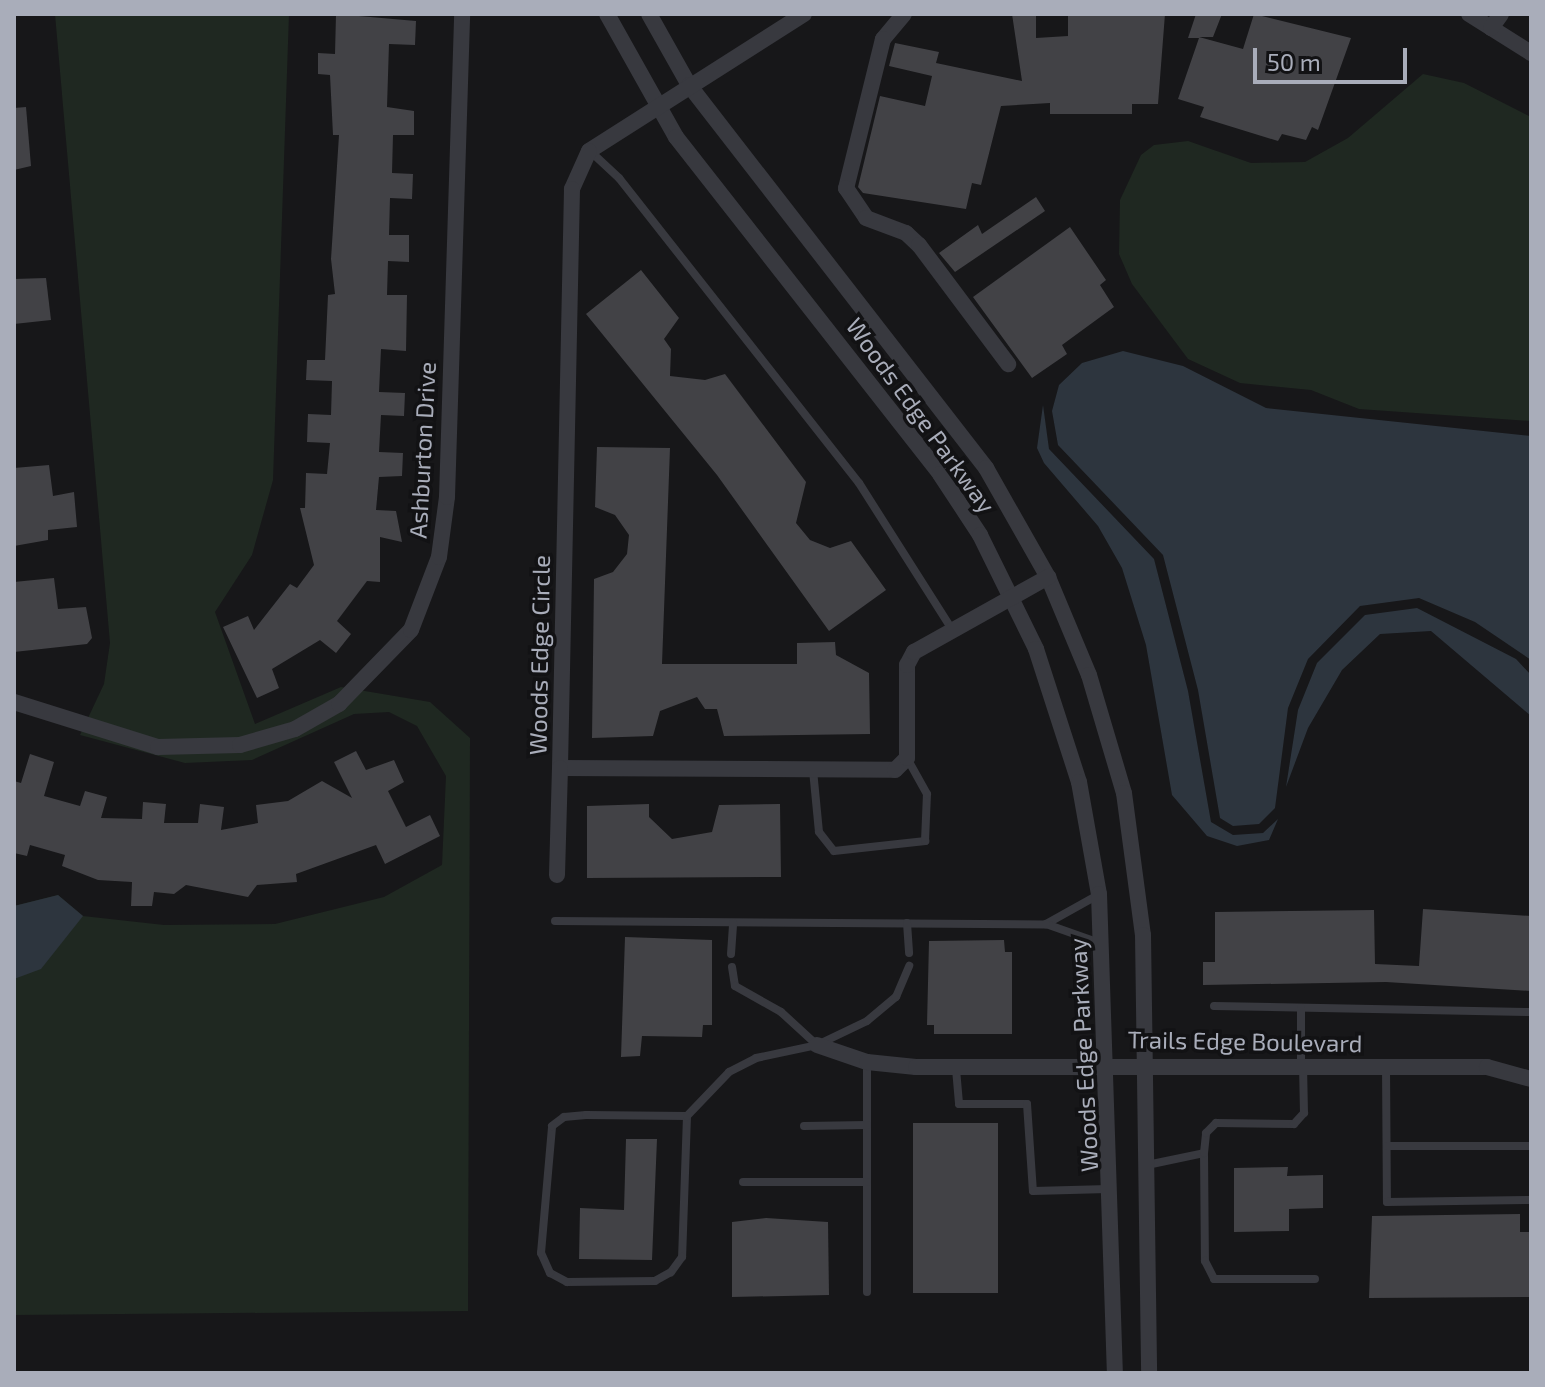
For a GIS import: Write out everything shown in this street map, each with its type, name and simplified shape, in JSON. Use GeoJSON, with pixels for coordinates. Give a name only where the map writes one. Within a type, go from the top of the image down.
{"type":"FeatureCollection","features":[{"type":"Feature","properties":{"kind":"street","name":"Ashburton Drive"},"geometry":{"type":"LineString","coordinates":[[14,702],[158,747],[240,745],[295,729],[339,704],[411,630],[435,571],[447,507],[462,14]]}},
{"type":"Feature","properties":{"kind":"street","name":"Woods Edge Parkway"},"geometry":{"type":"LineString","coordinates":[[607,14],[654,104],[940,474],[1014,600],[1059,711],[1099,894],[1113,1189],[1115,1373]]}},
{"type":"Feature","properties":{"kind":"street","name":"Woods Edge Parkway"},"geometry":{"type":"LineString","coordinates":[[649,14],[689,85],[950,418],[1048,577],[1089,675],[1124,793],[1143,935],[1149,1373]]}},
{"type":"Feature","properties":{"kind":"street"},"geometry":{"type":"LineString","coordinates":[[589,151],[654,104],[728,67],[804,14]]}},
{"type":"Feature","properties":{"kind":"street"},"geometry":{"type":"LineString","coordinates":[[904,14],[883,39],[846,188],[866,218],[906,233],[919,245],[1008,364]]}},
{"type":"Feature","properties":{"kind":"street"},"geometry":{"type":"LineString","coordinates":[[1469,14],[1496,21],[1531,53]]}},
{"type":"Feature","properties":{"kind":"street","name":"Woods Edge Circle"},"geometry":{"type":"LineString","coordinates":[[589,151],[572,189],[560,768],[895,770],[907,758]]}},
{"type":"Feature","properties":{"kind":"street"},"geometry":{"type":"LineString","coordinates":[[907,758],[907,665],[914,652],[951,628],[1014,600],[1048,577]]}},
{"type":"Feature","properties":{"kind":"street"},"geometry":{"type":"LineString","coordinates":[[557,875],[560,768]]}},
{"type":"Feature","properties":{"kind":"street","name":"Trails Edge Boulevard"},"geometry":{"type":"LineString","coordinates":[[817,1045],[867,1062],[956,1069],[1107,1063],[1487,1067],[1531,1079]]}},
{"type":"Feature","properties":{"kind":"lane"},"geometry":{"type":"LineString","coordinates":[[589,151],[619,178],[859,483],[951,628]]}},
{"type":"Feature","properties":{"kind":"lane"},"geometry":{"type":"LineString","coordinates":[[813,770],[819,832],[834,851],[925,841],[927,794],[907,758]]}},
{"type":"Feature","properties":{"kind":"lane"},"geometry":{"type":"LineString","coordinates":[[1046,924],[1099,894]]}},
{"type":"Feature","properties":{"kind":"lane"},"geometry":{"type":"LineString","coordinates":[[555,921],[1046,924],[1103,945]]}},
{"type":"Feature","properties":{"kind":"lane"},"geometry":{"type":"LineString","coordinates":[[731,954],[733,923]]}},
{"type":"Feature","properties":{"kind":"lane"},"geometry":{"type":"LineString","coordinates":[[907,923],[909,953]]}},
{"type":"Feature","properties":{"kind":"lane"},"geometry":{"type":"LineString","coordinates":[[687,1116],[586,1115],[564,1117],[552,1126],[541,1253],[550,1273],[567,1282],[655,1281],[671,1272],[682,1257],[687,1116],[729,1072],[779,1050],[817,1045],[867,1021],[896,997],[909,966]]}},
{"type":"Feature","properties":{"kind":"lane"},"geometry":{"type":"LineString","coordinates":[[732,967],[735,986],[781,1012],[817,1045]]}},
{"type":"Feature","properties":{"kind":"lane"},"geometry":{"type":"LineString","coordinates":[[1214,1006],[1531,1012]]}},
{"type":"Feature","properties":{"kind":"lane"},"geometry":{"type":"LineString","coordinates":[[1301,1008],[1304,1113],[1294,1124],[1216,1123],[1206,1133],[1205,1261],[1214,1279],[1315,1279]]}},
{"type":"Feature","properties":{"kind":"lane"},"geometry":{"type":"LineString","coordinates":[[867,1062],[867,1292]]}},
{"type":"Feature","properties":{"kind":"lane"},"geometry":{"type":"LineString","coordinates":[[1386,1067],[1387,1202],[1531,1200]]}},
{"type":"Feature","properties":{"kind":"lane"},"geometry":{"type":"LineString","coordinates":[[956,1069],[959,1104],[1027,1104],[1033,1191],[1113,1189]]}},
{"type":"Feature","properties":{"kind":"lane"},"geometry":{"type":"LineString","coordinates":[[804,1126],[867,1125]]}},
{"type":"Feature","properties":{"kind":"lane"},"geometry":{"type":"LineString","coordinates":[[1387,1146],[1531,1146]]}},
{"type":"Feature","properties":{"kind":"lane"},"geometry":{"type":"LineString","coordinates":[[1147,1165],[1204,1153]]}},
{"type":"Feature","properties":{"kind":"lane"},"geometry":{"type":"LineString","coordinates":[[743,1182],[867,1182]]}},
{"type":"Feature","properties":{"kind":"shaded area"},"geometry":{"type":"Polygon","coordinates":[[[55,14],[289,14],[273,480],[252,555],[215,612],[255,724],[341,687],[430,702],[470,738],[468,1311],[14,1315],[14,906],[58,895],[83,916],[164,925],[275,924],[384,897],[442,865],[446,776],[417,726],[389,712],[354,714],[252,760],[185,763],[80,735],[104,684],[110,643],[55,14]]]}},
{"type":"Feature","properties":{"kind":"shaded area"},"geometry":{"type":"Polygon","coordinates":[[[1423,74],[1464,83],[1531,117],[1531,421],[1359,409],[1311,390],[1240,383],[1188,359],[1132,284],[1119,254],[1120,200],[1141,155],[1154,145],[1188,141],[1251,163],[1305,162],[1348,138],[1423,74]]]}},
{"type":"Feature","properties":{"kind":"shaded area"},"geometry":{"type":"Polygon","coordinates":[[[1123,351],[1183,366],[1266,408],[1531,436],[1531,660],[1475,622],[1419,598],[1360,606],[1308,659],[1288,708],[1275,808],[1259,824],[1233,826],[1220,818],[1198,690],[1163,555],[1058,445],[1052,411],[1059,385],[1082,363],[1123,351]]]}},
{"type":"Feature","properties":{"kind":"shaded area"},"geometry":{"type":"Polygon","coordinates":[[[1043,405],[1049,449],[1154,559],[1188,691],[1211,822],[1233,835],[1263,833],[1278,819],[1269,840],[1237,846],[1207,836],[1172,795],[1146,645],[1122,568],[1098,526],[1044,463],[1037,448],[1043,405]]]}},
{"type":"Feature","properties":{"kind":"shaded area"},"geometry":{"type":"Polygon","coordinates":[[[1417,608],[1516,659],[1531,675],[1531,716],[1431,631],[1380,634],[1342,670],[1308,728],[1286,787],[1298,710],[1317,663],[1365,615],[1417,608]]]}},
{"type":"Feature","properties":{"kind":"shaded area"},"geometry":{"type":"Polygon","coordinates":[[[58,895],[83,916],[41,969],[14,979],[14,906],[58,895]]]}},
{"type":"Feature","properties":{"kind":"building"},"geometry":{"type":"Polygon","coordinates":[[[336,14],[416,21],[415,45],[389,44],[387,107],[414,111],[414,135],[393,135],[392,173],[413,174],[412,199],[390,198],[389,235],[409,235],[409,262],[388,261],[387,295],[407,295],[406,351],[381,349],[379,392],[405,393],[404,416],[381,415],[379,452],[403,453],[402,476],[379,477],[376,510],[396,511],[402,542],[380,537],[380,582],[367,581],[337,621],[351,634],[336,653],[320,640],[272,669],[279,688],[257,698],[223,627],[248,616],[254,630],[290,584],[297,588],[314,565],[300,508],[305,508],[306,473],[327,474],[330,443],[307,442],[308,414],[331,415],[332,381],[306,380],[307,360],[325,360],[328,295],[335,294],[331,259],[339,135],[333,135],[330,75],[318,74],[318,53],[335,54],[336,14]]]}},
{"type":"Feature","properties":{"kind":"building"},"geometry":{"type":"Polygon","coordinates":[[[1012,14],[1036,14],[1036,38],[1068,36],[1068,14],[1165,14],[1158,104],[1132,104],[1132,114],[1050,114],[1050,103],[1001,106],[981,185],[972,183],[966,209],[863,193],[858,187],[880,96],[925,106],[932,76],[889,66],[895,43],[939,52],[936,63],[1022,81],[1012,14]]]}},
{"type":"Feature","properties":{"kind":"building"},"geometry":{"type":"Polygon","coordinates":[[[1196,14],[1222,14],[1213,37],[1199,37],[1243,49],[1254,14],[1351,38],[1318,130],[1312,127],[1306,140],[1282,134],[1278,141],[1200,117],[1204,107],[1178,99],[1199,38],[1188,38],[1196,14]]]}},
{"type":"Feature","properties":{"kind":"building"},"geometry":{"type":"Polygon","coordinates":[[[26,107],[31,166],[14,170],[14,108],[26,107]]]}},
{"type":"Feature","properties":{"kind":"building"},"geometry":{"type":"Polygon","coordinates":[[[1036,197],[1045,211],[955,272],[939,253],[978,225],[982,234],[1036,197]]]}},
{"type":"Feature","properties":{"kind":"building"},"geometry":{"type":"Polygon","coordinates":[[[1070,227],[1106,280],[1100,285],[1114,307],[1062,345],[1067,354],[1032,378],[973,297],[1070,227]]]}},
{"type":"Feature","properties":{"kind":"building"},"geometry":{"type":"Polygon","coordinates":[[[641,270],[679,318],[664,339],[671,349],[670,376],[705,380],[725,374],[806,482],[796,523],[810,540],[830,548],[851,541],[886,590],[829,631],[717,475],[586,314],[641,270]]]}},
{"type":"Feature","properties":{"kind":"building"},"geometry":{"type":"Polygon","coordinates":[[[46,278],[51,320],[14,324],[14,279],[46,278]]]}},
{"type":"Feature","properties":{"kind":"building"},"geometry":{"type":"Polygon","coordinates":[[[597,447],[670,448],[662,664],[797,664],[797,643],[835,642],[836,655],[869,673],[870,734],[724,736],[717,709],[705,709],[697,697],[660,711],[653,736],[592,738],[594,579],[613,572],[627,554],[629,535],[615,515],[595,507],[597,447]]]}},
{"type":"Feature","properties":{"kind":"building"},"geometry":{"type":"Polygon","coordinates":[[[49,465],[53,496],[74,492],[77,527],[48,530],[48,540],[14,546],[14,468],[49,465]]]}},
{"type":"Feature","properties":{"kind":"building"},"geometry":{"type":"Polygon","coordinates":[[[54,578],[58,609],[86,607],[92,638],[87,644],[14,652],[14,582],[54,578]]]}},
{"type":"Feature","properties":{"kind":"building"},"geometry":{"type":"Polygon","coordinates":[[[356,751],[366,770],[394,760],[404,782],[388,791],[406,827],[430,815],[440,836],[385,864],[376,845],[296,874],[297,882],[257,885],[248,897],[186,885],[174,894],[154,892],[152,906],[131,906],[132,882],[98,880],[62,866],[65,855],[30,845],[27,856],[14,853],[14,781],[21,783],[30,754],[54,762],[44,796],[80,806],[85,791],[107,797],[101,818],[142,819],[143,802],[166,804],[164,823],[198,823],[200,804],[224,807],[221,830],[258,823],[256,805],[288,801],[322,781],[352,798],[334,762],[356,751]]]}},
{"type":"Feature","properties":{"kind":"building"},"geometry":{"type":"Polygon","coordinates":[[[649,804],[649,817],[672,839],[712,832],[719,805],[780,804],[781,877],[587,878],[587,806],[649,804]]]}},
{"type":"Feature","properties":{"kind":"building"},"geometry":{"type":"Polygon","coordinates":[[[1423,909],[1531,916],[1531,991],[1386,982],[1203,985],[1203,962],[1215,962],[1215,912],[1374,910],[1375,964],[1419,966],[1423,909]]]}},
{"type":"Feature","properties":{"kind":"building"},"geometry":{"type":"Polygon","coordinates":[[[625,937],[712,940],[712,1025],[703,1025],[702,1037],[642,1036],[640,1056],[621,1057],[625,937]]]}},
{"type":"Feature","properties":{"kind":"building"},"geometry":{"type":"Polygon","coordinates":[[[1004,940],[1005,952],[1012,952],[1012,1034],[934,1034],[934,1025],[927,1025],[929,941],[1004,940]]]}},
{"type":"Feature","properties":{"kind":"building"},"geometry":{"type":"Polygon","coordinates":[[[913,1123],[998,1123],[998,1293],[913,1293],[913,1123]]]}},
{"type":"Feature","properties":{"kind":"building"},"geometry":{"type":"Polygon","coordinates":[[[626,1139],[657,1139],[652,1260],[579,1259],[580,1208],[624,1210],[626,1139]]]}},
{"type":"Feature","properties":{"kind":"building"},"geometry":{"type":"Polygon","coordinates":[[[1288,1167],[1287,1176],[1323,1175],[1323,1208],[1289,1209],[1289,1231],[1234,1232],[1234,1168],[1288,1167]]]}},
{"type":"Feature","properties":{"kind":"building"},"geometry":{"type":"Polygon","coordinates":[[[1520,1214],[1520,1232],[1531,1232],[1531,1297],[1369,1298],[1372,1216],[1520,1214]]]}},
{"type":"Feature","properties":{"kind":"building"},"geometry":{"type":"Polygon","coordinates":[[[766,1218],[828,1222],[829,1295],[732,1297],[732,1222],[766,1218]]]}}]}
